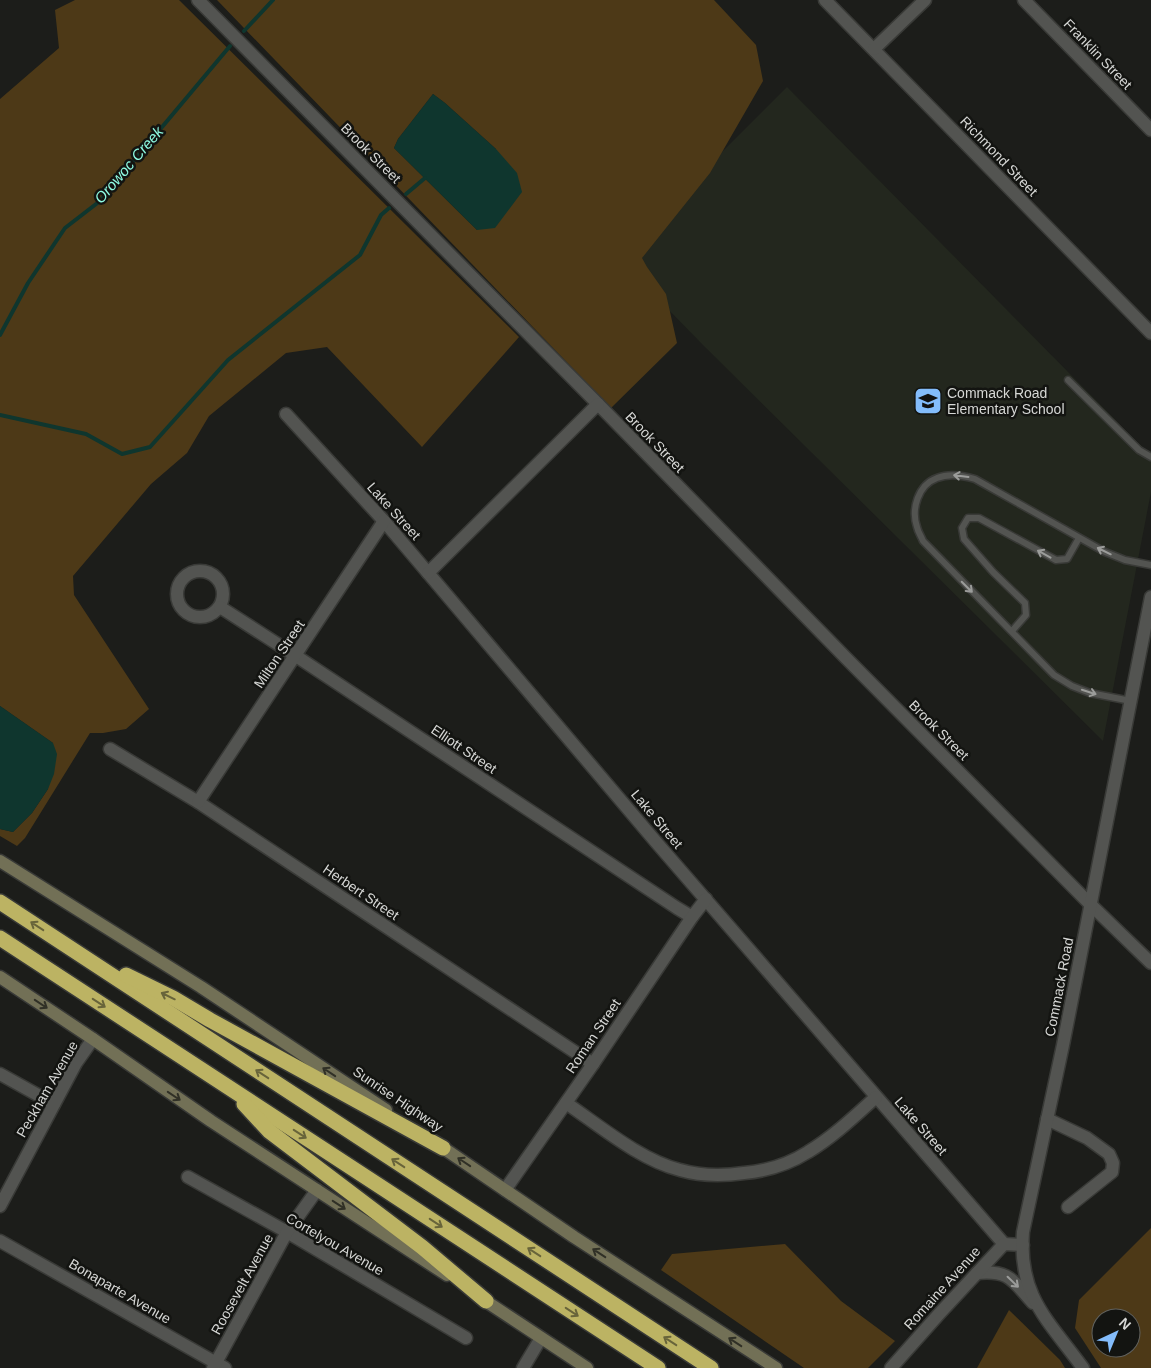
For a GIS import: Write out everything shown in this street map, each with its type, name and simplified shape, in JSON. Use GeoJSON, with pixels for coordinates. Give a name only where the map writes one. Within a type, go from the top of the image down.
{"type":"FeatureCollection","features":[{"type":"Feature","properties":{"kind":"highway"},"geometry":{"type":"LineString","coordinates":[[0,902],[711,1368]]}},
{"type":"Feature","properties":{"kind":"highway"},"geometry":{"type":"LineString","coordinates":[[0,938],[658,1368]]}},
{"type":"Feature","properties":{"kind":"highway"},"geometry":{"type":"LineString","coordinates":[[74,950],[173,998],[443,1148]]}},
{"type":"Feature","properties":{"kind":"highway"},"geometry":{"type":"LineString","coordinates":[[230,1088],[269,1131],[422,1247],[486,1301]]}},
{"type":"Feature","properties":{"kind":"main road","name":"Sunrise Highway"},"geometry":{"type":"LineString","coordinates":[[0,861],[242,1014],[574,1237],[776,1368]]}},
{"type":"Feature","properties":{"kind":"main road"},"geometry":{"type":"LineString","coordinates":[[0,977],[211,1121],[587,1368]]}},
{"type":"Feature","properties":{"kind":"street","name":"Brook Street"},"geometry":{"type":"LineString","coordinates":[[198,0],[598,404],[846,658],[1151,963]]}},
{"type":"Feature","properties":{"kind":"street","name":"Richmond Street"},"geometry":{"type":"LineString","coordinates":[[825,0],[1151,333]]}},
{"type":"Feature","properties":{"kind":"street"},"geometry":{"type":"LineString","coordinates":[[874,49],[924,0]]}},
{"type":"Feature","properties":{"kind":"street","name":"Franklin Street"},"geometry":{"type":"LineString","coordinates":[[1024,0],[1151,130]]}},
{"type":"Feature","properties":{"kind":"street"},"geometry":{"type":"LineString","coordinates":[[428,573],[598,404]]}},
{"type":"Feature","properties":{"kind":"street","name":"Lake Street"},"geometry":{"type":"LineString","coordinates":[[286,414],[384,521],[637,820],[1004,1244]]}},
{"type":"Feature","properties":{"kind":"street","name":"Milton Street"},"geometry":{"type":"LineString","coordinates":[[198,802],[384,521]]}},
{"type":"Feature","properties":{"kind":"street","name":"Commack Road"},"geometry":{"type":"LineString","coordinates":[[1083,1368],[1049,1325],[1032,1296],[1023,1260],[1024,1224],[1131,701],[1149,622],[1151,597]]}},
{"type":"Feature","properties":{"kind":"street","name":"Elliott Street"},"geometry":{"type":"LineString","coordinates":[[220,607],[677,908],[692,916]]}},
{"type":"Feature","properties":{"kind":"street","name":"Herbert Street"},"geometry":{"type":"LineString","coordinates":[[110,749],[198,802],[593,1064]]}},
{"type":"Feature","properties":{"kind":"street","name":"Roman Street"},"geometry":{"type":"LineString","coordinates":[[505,1190],[593,1064],[692,916],[706,900]]}},
{"type":"Feature","properties":{"kind":"street","name":"Peckham Avenue"},"geometry":{"type":"LineString","coordinates":[[0,1206],[76,1063],[93,1039]]}},
{"type":"Feature","properties":{"kind":"street"},"geometry":{"type":"LineString","coordinates":[[0,1074],[54,1104]]}},
{"type":"Feature","properties":{"kind":"street"},"geometry":{"type":"LineString","coordinates":[[566,1103],[639,1152],[664,1165],[692,1173],[720,1175],[753,1172],[795,1160],[820,1144],[876,1097]]}},
{"type":"Feature","properties":{"kind":"street"},"geometry":{"type":"LineString","coordinates":[[1047,1119],[1087,1138],[1109,1154],[1113,1163],[1112,1172],[1068,1207]]}},
{"type":"Feature","properties":{"kind":"street","name":"Cortelyou Avenue"},"geometry":{"type":"LineString","coordinates":[[188,1177],[287,1232],[466,1338]]}},
{"type":"Feature","properties":{"kind":"street","name":"Roosevelt Avenue"},"geometry":{"type":"LineString","coordinates":[[218,1366],[287,1232],[317,1190]]}},
{"type":"Feature","properties":{"kind":"street","name":"Bonaparte Avenue"},"geometry":{"type":"LineString","coordinates":[[0,1241],[218,1366]]}},
{"type":"Feature","properties":{"kind":"street"},"geometry":{"type":"LineString","coordinates":[[1004,1244],[1023,1245]]}},
{"type":"Feature","properties":{"kind":"street","name":"Romaine Avenue"},"geometry":{"type":"LineString","coordinates":[[897,1364],[1004,1244]]}},
{"type":"Feature","properties":{"kind":"street"},"geometry":{"type":"LineString","coordinates":[[977,1273],[994,1272],[1008,1276],[1040,1310]]}},
{"type":"Feature","properties":{"kind":"street"},"geometry":{"type":"LineString","coordinates":[[523,1368],[541,1338]]}},
{"type":"Feature","properties":{"kind":"lane"},"geometry":{"type":"LineString","coordinates":[[1068,380],[1139,450],[1151,457]]}},
{"type":"Feature","properties":{"kind":"lane"},"geometry":{"type":"LineString","coordinates":[[1131,701],[1090,693],[1072,686],[1054,675],[923,541],[916,526],[914,511],[917,498],[924,486],[935,478],[948,475],[975,479],[1105,552],[1125,560],[1151,565]]}},
{"type":"Feature","properties":{"kind":"lane"},"geometry":{"type":"LineString","coordinates":[[1012,631],[1026,615],[1025,604],[964,539],[962,528],[968,518],[979,518],[1056,560],[1067,559],[1079,538]]}},
{"type":"Feature","properties":{"kind":"shaded area"},"geometry":{"type":"Polygon","coordinates":[[[75,0],[179,0],[519,337],[422,447],[327,347],[286,353],[209,416],[187,453],[151,484],[73,576],[74,595],[149,709],[126,729],[90,733],[25,838],[17,846],[0,836],[0,829],[13,832],[32,813],[48,789],[53,743],[0,706],[0,99],[59,48],[55,10],[75,0]]]}},
{"type":"Feature","properties":{"kind":"shaded area"},"geometry":{"type":"Polygon","coordinates":[[[217,0],[714,0],[756,45],[763,81],[710,173],[642,258],[666,294],[677,343],[611,408],[217,0]],[[433,94],[398,139],[394,148],[477,230],[496,149],[433,94]]]}},
{"type":"Feature","properties":{"kind":"shaded area","name":"Commack Road Elementary School"},"geometry":{"type":"Polygon","coordinates":[[[787,87],[1151,456],[1151,492],[1103,741],[703,345],[617,257],[787,87]]]}},
{"type":"Feature","properties":{"kind":"shaded area"},"geometry":{"type":"Polygon","coordinates":[[[433,94],[496,149],[517,173],[522,192],[495,228],[477,230],[394,148],[398,139],[433,94]]]}},
{"type":"Feature","properties":{"kind":"shaded area"},"geometry":{"type":"Polygon","coordinates":[[[0,706],[53,743],[57,754],[54,774],[48,789],[32,813],[13,832],[0,829],[0,706]]]}},
{"type":"Feature","properties":{"kind":"shaded area"},"geometry":{"type":"Polygon","coordinates":[[[1151,1228],[1151,1368],[1101,1368],[1094,1358],[1141,1358],[1141,1308],[1091,1308],[1091,1353],[1075,1328],[1079,1300],[1151,1228]]]}},
{"type":"Feature","properties":{"kind":"shaded area"},"geometry":{"type":"Polygon","coordinates":[[[785,1244],[841,1301],[895,1341],[868,1368],[804,1368],[661,1270],[672,1254],[785,1244]]]}},
{"type":"Feature","properties":{"kind":"shaded area"},"geometry":{"type":"Polygon","coordinates":[[[1009,1310],[1060,1360],[1065,1368],[977,1368],[1009,1310]]]}},
{"type":"Feature","properties":{"kind":"waterway","name":"Orowoc Creek"},"geometry":{"type":"LineString","coordinates":[[244,31],[273,0]]}},
{"type":"Feature","properties":{"kind":"waterway","name":"Orowoc Creek"},"geometry":{"type":"LineString","coordinates":[[0,335],[28,283],[65,228],[100,201],[230,46]]}},
{"type":"Feature","properties":{"kind":"waterway"},"geometry":{"type":"LineString","coordinates":[[406,194],[425,178]]}},
{"type":"Feature","properties":{"kind":"waterway"},"geometry":{"type":"LineString","coordinates":[[0,415],[86,434],[122,454],[150,447],[228,360],[360,255],[381,215],[389,208]]}},
{"type":"Feature","properties":{"kind":"place","name":"Commack Road Elementary School"},"geometry":{"type":"Point","coordinates":[928,401]}}]}
